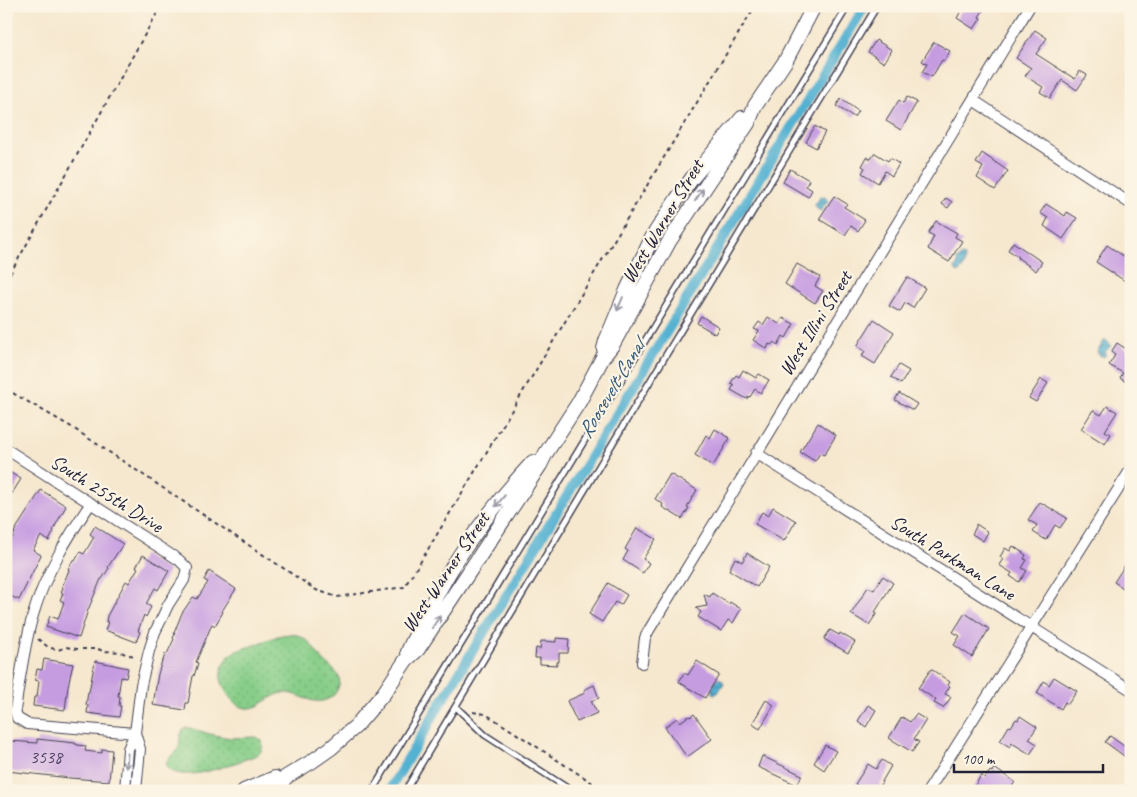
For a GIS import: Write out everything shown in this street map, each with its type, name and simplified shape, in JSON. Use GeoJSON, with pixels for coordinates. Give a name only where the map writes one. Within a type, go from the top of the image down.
{"type":"FeatureCollection","features":[{"type":"Feature","properties":{"kind":"street","name":"West Warner Street"},"geometry":{"type":"LineString","coordinates":[[267,791],[280,785],[286,777],[331,748],[356,726],[384,693],[406,660],[418,631],[463,550],[517,480],[533,463],[546,453],[579,402],[674,233],[748,123],[755,106],[786,60],[814,6]]}},
{"type":"Feature","properties":{"kind":"street","name":"West Illini Street"},"geometry":{"type":"LineString","coordinates":[[642,663],[645,638],[649,630],[1030,6]]}},
{"type":"Feature","properties":{"kind":"street"},"geometry":{"type":"LineString","coordinates":[[973,100],[1131,204]]}},
{"type":"Feature","properties":{"kind":"street","name":"South 255th Drive"},"geometry":{"type":"LineString","coordinates":[[6,449],[179,560],[187,568],[184,580],[168,605],[155,632],[141,685],[135,732]]}},
{"type":"Feature","properties":{"kind":"street","name":"South Parkman Lane"},"geometry":{"type":"LineString","coordinates":[[756,453],[1131,690]]}},
{"type":"Feature","properties":{"kind":"street"},"geometry":{"type":"LineString","coordinates":[[928,791],[1131,469]]}},
{"type":"Feature","properties":{"kind":"street"},"geometry":{"type":"LineString","coordinates":[[91,503],[67,539],[54,564],[33,614],[21,667],[15,710],[17,718],[27,724],[135,732]]}},
{"type":"Feature","properties":{"kind":"street"},"geometry":{"type":"LineString","coordinates":[[125,791],[128,749],[135,732]]}},
{"type":"Feature","properties":{"kind":"street"},"geometry":{"type":"LineString","coordinates":[[135,732],[140,749],[136,791]]}},
{"type":"Feature","properties":{"kind":"street","name":"West Warner Street"},"geometry":{"type":"LineString","coordinates":[[244,791],[276,777],[286,777]]}},
{"type":"Feature","properties":{"kind":"lane"},"geometry":{"type":"LineString","coordinates":[[372,791],[848,6]]}},
{"type":"Feature","properties":{"kind":"lane"},"geometry":{"type":"LineString","coordinates":[[405,791],[877,6]]}},
{"type":"Feature","properties":{"kind":"lane"},"geometry":{"type":"LineString","coordinates":[[456,708],[485,734],[572,791]]}},
{"type":"Feature","properties":{"kind":"path"},"geometry":{"type":"LineString","coordinates":[[6,281],[161,6]]}},
{"type":"Feature","properties":{"kind":"path"},"geometry":{"type":"LineString","coordinates":[[6,388],[73,428],[316,590],[337,597],[404,587],[422,562],[754,6]]}},
{"type":"Feature","properties":{"kind":"path"},"geometry":{"type":"LineString","coordinates":[[34,638],[40,640],[48,647],[58,650],[66,647],[95,649],[121,652],[140,657]]}},
{"type":"Feature","properties":{"kind":"path"},"geometry":{"type":"LineString","coordinates":[[456,708],[485,714],[605,791]]}},
{"type":"Feature","properties":{"kind":"green space"},"geometry":{"type":"Polygon","coordinates":[[[293,634],[307,641],[336,673],[339,683],[334,695],[328,699],[317,701],[284,693],[248,708],[242,707],[230,698],[221,677],[222,668],[229,656],[276,637],[293,634]]]}},
{"type":"Feature","properties":{"kind":"green space"},"geometry":{"type":"Polygon","coordinates":[[[185,728],[230,738],[256,737],[262,741],[262,748],[259,754],[255,756],[209,771],[184,774],[174,772],[167,767],[167,761],[177,751],[181,734],[185,728]]]}},
{"type":"Feature","properties":{"kind":"water"},"geometry":{"type":"Polygon","coordinates":[[[821,196],[825,197],[828,201],[821,211],[815,205],[821,196]]]}},
{"type":"Feature","properties":{"kind":"water"},"geometry":{"type":"Polygon","coordinates":[[[962,256],[965,257],[964,264],[962,270],[958,273],[955,269],[958,263],[957,260],[962,256]]]}},
{"type":"Feature","properties":{"kind":"water"},"geometry":{"type":"Polygon","coordinates":[[[1104,341],[1107,341],[1111,346],[1105,352],[1104,357],[1097,352],[1104,341]]]}},
{"type":"Feature","properties":{"kind":"water"},"geometry":{"type":"Polygon","coordinates":[[[717,679],[721,679],[724,683],[718,693],[714,694],[712,689],[717,679]]]}},
{"type":"Feature","properties":{"kind":"building"},"geometry":{"type":"Polygon","coordinates":[[[964,6],[986,6],[974,29],[957,18],[964,6]]]}},
{"type":"Feature","properties":{"kind":"building"},"geometry":{"type":"Polygon","coordinates":[[[1035,30],[1047,38],[1036,54],[1075,79],[1080,71],[1087,75],[1077,90],[1062,80],[1050,98],[1040,92],[1043,87],[1025,76],[1031,68],[1016,58],[1035,30]]]}},
{"type":"Feature","properties":{"kind":"building"},"geometry":{"type":"Polygon","coordinates":[[[876,40],[892,50],[884,63],[868,52],[876,40]]]}},
{"type":"Feature","properties":{"kind":"building"},"geometry":{"type":"Polygon","coordinates":[[[934,42],[950,51],[932,77],[922,72],[927,64],[922,61],[934,42]]]}},
{"type":"Feature","properties":{"kind":"building"},"geometry":{"type":"Polygon","coordinates":[[[907,97],[917,102],[901,130],[886,121],[899,100],[903,103],[907,97]]]}},
{"type":"Feature","properties":{"kind":"building"},"geometry":{"type":"Polygon","coordinates":[[[841,99],[858,111],[854,117],[836,106],[841,99]]]}},
{"type":"Feature","properties":{"kind":"building"},"geometry":{"type":"Polygon","coordinates":[[[815,126],[825,132],[816,148],[806,142],[815,126]]]}},
{"type":"Feature","properties":{"kind":"building"},"geometry":{"type":"Polygon","coordinates":[[[875,153],[888,161],[890,158],[899,164],[892,176],[885,171],[878,183],[862,173],[865,168],[862,166],[867,157],[871,159],[875,153]]]}},
{"type":"Feature","properties":{"kind":"building"},"geometry":{"type":"Polygon","coordinates":[[[982,153],[1008,171],[995,190],[977,178],[983,167],[976,163],[982,153]]]}},
{"type":"Feature","properties":{"kind":"building"},"geometry":{"type":"Polygon","coordinates":[[[790,169],[809,180],[806,186],[812,190],[808,197],[783,182],[790,169]]]}},
{"type":"Feature","properties":{"kind":"building"},"geometry":{"type":"Polygon","coordinates":[[[834,196],[847,204],[844,207],[865,220],[858,231],[851,226],[845,235],[819,219],[834,196]]]}},
{"type":"Feature","properties":{"kind":"building"},"geometry":{"type":"Polygon","coordinates":[[[946,198],[952,202],[948,208],[942,204],[946,198]]]}},
{"type":"Feature","properties":{"kind":"building"},"geometry":{"type":"Polygon","coordinates":[[[1046,204],[1065,216],[1067,212],[1077,218],[1063,239],[1044,226],[1048,218],[1040,213],[1046,204]]]}},
{"type":"Feature","properties":{"kind":"building"},"geometry":{"type":"Polygon","coordinates":[[[936,221],[957,233],[955,237],[962,241],[949,262],[928,249],[934,236],[928,233],[936,221]]]}},
{"type":"Feature","properties":{"kind":"building"},"geometry":{"type":"Polygon","coordinates":[[[1013,242],[1042,262],[1036,271],[1008,250],[1013,242]]]}},
{"type":"Feature","properties":{"kind":"building"},"geometry":{"type":"Polygon","coordinates":[[[1107,245],[1131,261],[1131,278],[1128,283],[1096,262],[1107,245]]]}},
{"type":"Feature","properties":{"kind":"building"},"geometry":{"type":"Polygon","coordinates":[[[797,264],[820,277],[815,286],[823,291],[815,303],[785,284],[797,264]]]}},
{"type":"Feature","properties":{"kind":"building"},"geometry":{"type":"Polygon","coordinates":[[[907,277],[925,288],[913,308],[905,303],[900,312],[889,306],[907,277]]]}},
{"type":"Feature","properties":{"kind":"building"},"geometry":{"type":"Polygon","coordinates":[[[701,316],[719,327],[715,334],[697,323],[701,316]]]}},
{"type":"Feature","properties":{"kind":"building"},"geometry":{"type":"Polygon","coordinates":[[[768,317],[779,324],[783,318],[794,324],[786,338],[783,336],[778,345],[774,342],[771,345],[769,344],[767,349],[753,340],[759,331],[754,329],[759,322],[763,325],[768,317]]]}},
{"type":"Feature","properties":{"kind":"building"},"geometry":{"type":"Polygon","coordinates":[[[874,319],[894,332],[875,364],[862,356],[865,351],[857,346],[874,319]]]}},
{"type":"Feature","properties":{"kind":"building"},"geometry":{"type":"Polygon","coordinates":[[[1117,343],[1131,352],[1131,385],[1120,378],[1123,373],[1109,365],[1115,355],[1111,352],[1117,343]]]}},
{"type":"Feature","properties":{"kind":"building"},"geometry":{"type":"Polygon","coordinates":[[[899,365],[909,371],[901,384],[891,377],[899,365]]]}},
{"type":"Feature","properties":{"kind":"building"},"geometry":{"type":"Polygon","coordinates":[[[743,370],[756,378],[759,374],[769,380],[761,393],[755,389],[747,399],[731,390],[734,385],[731,383],[736,375],[739,377],[743,370]]]}},
{"type":"Feature","properties":{"kind":"building"},"geometry":{"type":"Polygon","coordinates":[[[1041,379],[1048,383],[1036,402],[1029,398],[1041,379]]]}},
{"type":"Feature","properties":{"kind":"building"},"geometry":{"type":"Polygon","coordinates":[[[899,393],[917,404],[913,410],[895,400],[899,393]]]}},
{"type":"Feature","properties":{"kind":"building"},"geometry":{"type":"Polygon","coordinates":[[[1107,406],[1117,412],[1105,431],[1111,434],[1105,444],[1081,429],[1093,410],[1101,415],[1107,406]]]}},
{"type":"Feature","properties":{"kind":"building"},"geometry":{"type":"Polygon","coordinates":[[[818,423],[836,435],[824,455],[820,453],[815,461],[800,452],[818,423]]]}},
{"type":"Feature","properties":{"kind":"building"},"geometry":{"type":"Polygon","coordinates":[[[715,429],[730,438],[713,466],[695,455],[706,435],[710,438],[715,429]]]}},
{"type":"Feature","properties":{"kind":"building"},"geometry":{"type":"Polygon","coordinates":[[[6,470],[21,479],[6,503],[6,470]]]}},
{"type":"Feature","properties":{"kind":"building"},"geometry":{"type":"Polygon","coordinates":[[[670,474],[697,490],[682,519],[662,507],[663,504],[655,499],[670,474]]]}},
{"type":"Feature","properties":{"kind":"building"},"geometry":{"type":"Polygon","coordinates":[[[41,490],[66,506],[49,541],[41,536],[33,550],[41,555],[19,600],[6,594],[6,548],[41,490]]]}},
{"type":"Feature","properties":{"kind":"building"},"geometry":{"type":"Polygon","coordinates":[[[1040,502],[1067,518],[1060,528],[1055,525],[1046,540],[1033,532],[1037,525],[1028,520],[1040,502]]]}},
{"type":"Feature","properties":{"kind":"building"},"geometry":{"type":"Polygon","coordinates":[[[773,507],[796,521],[784,541],[755,524],[762,512],[768,516],[773,507]]]}},
{"type":"Feature","properties":{"kind":"building"},"geometry":{"type":"Polygon","coordinates":[[[976,524],[988,532],[983,541],[972,534],[976,524]]]}},
{"type":"Feature","properties":{"kind":"building"},"geometry":{"type":"Polygon","coordinates":[[[95,526],[123,544],[101,579],[79,638],[46,627],[50,616],[58,619],[64,602],[60,600],[68,569],[80,552],[84,554],[94,537],[90,534],[95,526]]]}},
{"type":"Feature","properties":{"kind":"building"},"geometry":{"type":"Polygon","coordinates":[[[637,528],[656,539],[643,559],[649,563],[643,573],[623,560],[628,551],[625,549],[637,528]]]}},
{"type":"Feature","properties":{"kind":"building"},"geometry":{"type":"Polygon","coordinates":[[[1013,546],[1026,555],[1024,559],[1027,560],[1022,568],[1027,571],[1019,582],[1010,576],[1012,573],[999,565],[1003,559],[1000,557],[1005,548],[1010,551],[1013,546]]]}},
{"type":"Feature","properties":{"kind":"building"},"geometry":{"type":"Polygon","coordinates":[[[747,553],[769,567],[757,587],[729,570],[735,558],[742,562],[747,553]]]}},
{"type":"Feature","properties":{"kind":"building"},"geometry":{"type":"Polygon","coordinates":[[[143,555],[169,571],[158,590],[155,588],[146,604],[151,607],[146,617],[144,615],[136,642],[105,630],[108,622],[106,622],[107,616],[126,581],[129,583],[138,568],[136,567],[143,555]]]}},
{"type":"Feature","properties":{"kind":"building"},"geometry":{"type":"Polygon","coordinates":[[[1131,556],[1131,593],[1114,582],[1131,556]]]}},
{"type":"Feature","properties":{"kind":"building"},"geometry":{"type":"Polygon","coordinates":[[[209,571],[236,589],[215,626],[212,624],[196,662],[198,663],[185,710],[153,705],[162,661],[174,639],[174,633],[182,613],[193,597],[197,599],[208,582],[204,580],[209,571]]]}},
{"type":"Feature","properties":{"kind":"building"},"geometry":{"type":"Polygon","coordinates":[[[883,576],[893,583],[869,625],[851,614],[868,587],[874,590],[883,576]]]}},
{"type":"Feature","properties":{"kind":"building"},"geometry":{"type":"Polygon","coordinates":[[[608,583],[627,595],[621,605],[615,602],[602,622],[589,614],[608,583]]]}},
{"type":"Feature","properties":{"kind":"building"},"geometry":{"type":"Polygon","coordinates":[[[712,593],[741,609],[733,623],[728,620],[721,631],[698,617],[701,612],[696,608],[707,606],[704,594],[710,597],[712,593]]]}},
{"type":"Feature","properties":{"kind":"building"},"geometry":{"type":"Polygon","coordinates":[[[965,613],[989,629],[972,657],[954,645],[960,636],[953,632],[965,613]]]}},
{"type":"Feature","properties":{"kind":"building"},"geometry":{"type":"Polygon","coordinates":[[[830,630],[839,635],[840,633],[855,642],[848,653],[824,639],[830,630]]]}},
{"type":"Feature","properties":{"kind":"building"},"geometry":{"type":"Polygon","coordinates":[[[556,638],[569,639],[568,653],[559,653],[557,665],[540,664],[540,658],[535,658],[536,648],[540,649],[541,641],[556,642],[556,638]]]}},
{"type":"Feature","properties":{"kind":"building"},"geometry":{"type":"Polygon","coordinates":[[[44,659],[73,664],[65,710],[33,706],[34,697],[37,697],[39,681],[35,680],[37,669],[42,670],[44,659]]]}},
{"type":"Feature","properties":{"kind":"building"},"geometry":{"type":"Polygon","coordinates":[[[95,661],[128,668],[126,678],[121,677],[118,696],[120,696],[119,706],[121,706],[119,717],[87,713],[88,692],[95,661]]]}},
{"type":"Feature","properties":{"kind":"building"},"geometry":{"type":"Polygon","coordinates":[[[697,661],[719,675],[705,698],[679,682],[684,673],[688,675],[697,661]]]}},
{"type":"Feature","properties":{"kind":"building"},"geometry":{"type":"Polygon","coordinates":[[[931,669],[950,682],[948,685],[950,686],[945,694],[951,697],[943,708],[934,703],[936,700],[918,688],[931,669]]]}},
{"type":"Feature","properties":{"kind":"building"},"geometry":{"type":"Polygon","coordinates":[[[1054,677],[1077,691],[1068,704],[1065,702],[1061,709],[1037,693],[1044,681],[1049,685],[1054,677]]]}},
{"type":"Feature","properties":{"kind":"building"},"geometry":{"type":"Polygon","coordinates":[[[594,685],[599,698],[591,701],[597,713],[577,722],[567,701],[585,693],[584,690],[594,685]]]}},
{"type":"Feature","properties":{"kind":"building"},"geometry":{"type":"Polygon","coordinates":[[[766,700],[774,705],[760,729],[752,724],[766,700]]]}},
{"type":"Feature","properties":{"kind":"building"},"geometry":{"type":"Polygon","coordinates":[[[868,705],[876,710],[866,727],[858,721],[868,705]]]}},
{"type":"Feature","properties":{"kind":"building"},"geometry":{"type":"Polygon","coordinates":[[[694,714],[712,739],[687,757],[665,727],[677,718],[680,722],[694,714]]]}},
{"type":"Feature","properties":{"kind":"building"},"geometry":{"type":"Polygon","coordinates":[[[916,714],[926,720],[914,739],[919,742],[912,752],[889,738],[902,717],[910,722],[916,714]]]}},
{"type":"Feature","properties":{"kind":"building"},"geometry":{"type":"Polygon","coordinates":[[[1020,716],[1037,727],[1029,739],[1037,744],[1030,754],[1012,743],[1010,747],[1000,741],[1009,726],[1011,727],[1020,716]]]}},
{"type":"Feature","properties":{"kind":"building"},"geometry":{"type":"Polygon","coordinates":[[[1110,736],[1131,751],[1131,761],[1105,742],[1110,736]]]}},
{"type":"Feature","properties":{"kind":"building"},"geometry":{"type":"Polygon","coordinates":[[[37,739],[75,743],[86,746],[85,751],[102,753],[102,749],[112,750],[109,781],[7,771],[10,741],[37,743],[37,739]]]}},
{"type":"Feature","properties":{"kind":"building"},"geometry":{"type":"Polygon","coordinates":[[[825,745],[836,751],[824,770],[814,763],[825,745]]]}},
{"type":"Feature","properties":{"kind":"building"},"geometry":{"type":"Polygon","coordinates":[[[762,756],[802,775],[797,785],[758,767],[762,756]]]}},
{"type":"Feature","properties":{"kind":"building"},"geometry":{"type":"Polygon","coordinates":[[[882,760],[891,766],[880,785],[890,791],[866,791],[855,784],[868,764],[876,769],[882,760]]]}},
{"type":"Feature","properties":{"kind":"building"},"geometry":{"type":"Polygon","coordinates":[[[994,768],[1015,782],[1009,791],[972,791],[981,775],[985,778],[994,768]]]}},
{"type":"Feature","properties":{"kind":"waterway","name":"Roosevelt Canal"},"geometry":{"type":"LineString","coordinates":[[389,791],[865,6]]}}]}
